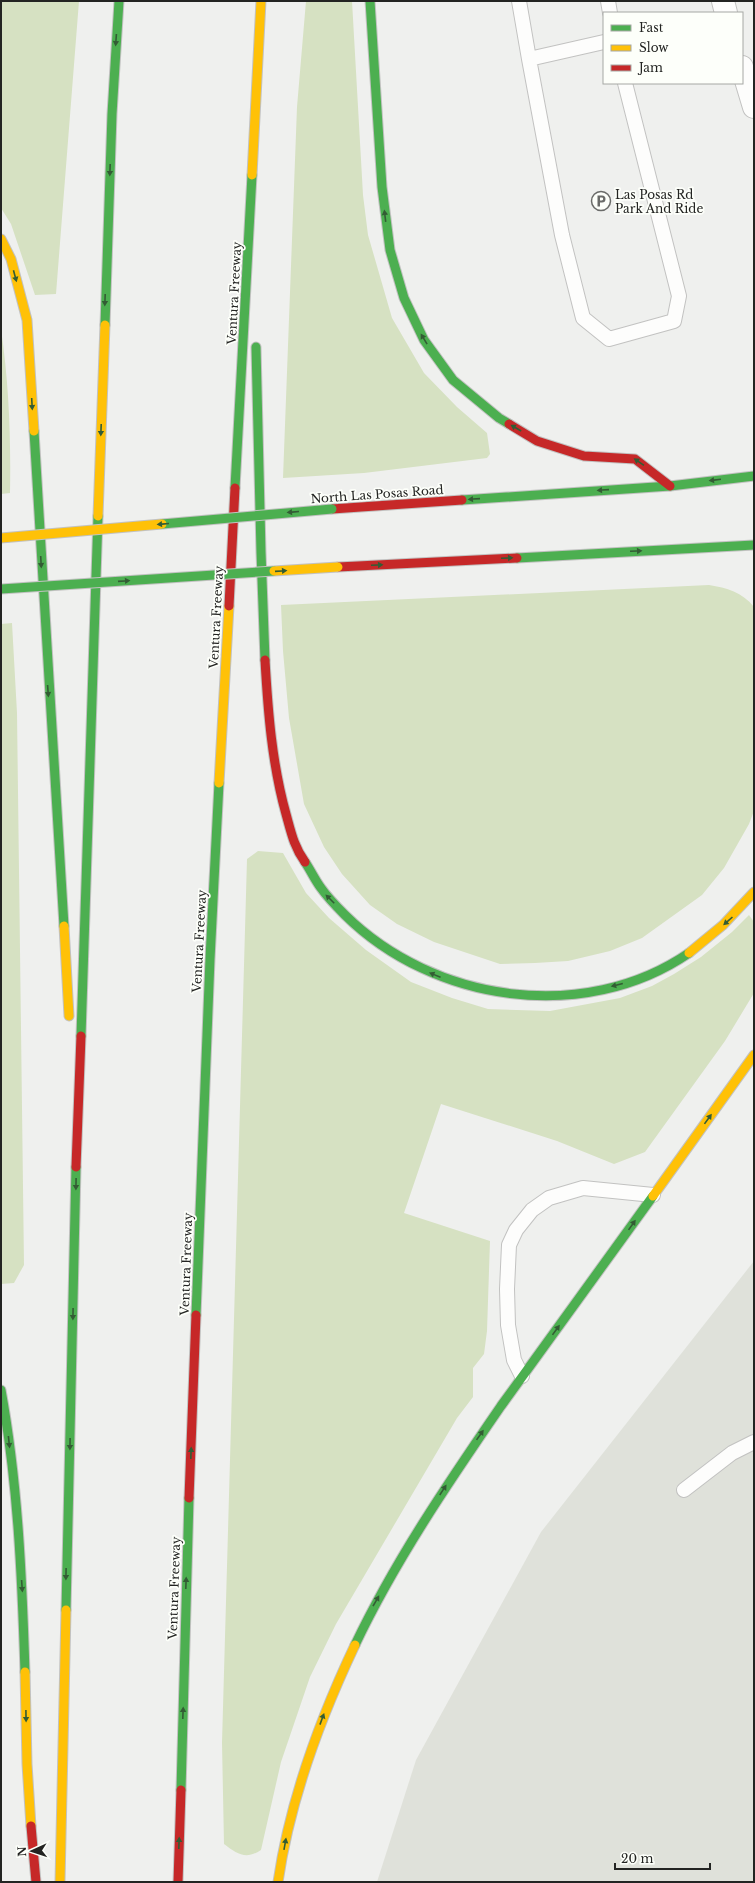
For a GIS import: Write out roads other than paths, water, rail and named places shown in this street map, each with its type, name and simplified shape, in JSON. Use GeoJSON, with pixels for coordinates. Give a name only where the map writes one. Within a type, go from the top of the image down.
{"type":"FeatureCollection","features":[{"type":"Feature","properties":{"kind":"main road"},"geometry":{"type":"LineString","coordinates":[[60,1882],[77,1145],[111,122],[119,1]]}},
{"type":"Feature","properties":{"kind":"main road","name":"Ventura Freeway"},"geometry":{"type":"LineString","coordinates":[[178,1882],[187,1557],[210,959],[261,1]]}},
{"type":"Feature","properties":{"kind":"main road"},"geometry":{"type":"LineString","coordinates":[[370,1],[382,188],[390,250],[404,298],[424,340],[453,380],[499,418],[538,441],[584,456],[635,459],[670,486]]}},
{"type":"Feature","properties":{"kind":"main road"},"geometry":{"type":"LineString","coordinates":[[252,185],[255,295]]}},
{"type":"Feature","properties":{"kind":"main road"},"geometry":{"type":"LineString","coordinates":[[1,239],[11,260],[27,320],[70,1026]]}},
{"type":"Feature","properties":{"kind":"main road"},"geometry":{"type":"LineString","coordinates":[[256,334],[262,609],[268,713],[278,788],[294,845],[326,894],[356,924],[390,952],[418,968],[458,985],[500,994],[536,996],[584,993],[621,985],[662,969],[707,940],[741,909],[754,892]]}},
{"type":"Feature","properties":{"kind":"main road","name":"North Las Posas Road"},"geometry":{"type":"LineString","coordinates":[[1,538],[332,509],[670,486],[754,476]]}},
{"type":"Feature","properties":{"kind":"main road"},"geometry":{"type":"LineString","coordinates":[[1,589],[338,567],[754,545]]}},
{"type":"Feature","properties":{"kind":"main road"},"geometry":{"type":"LineString","coordinates":[[71,1050],[77,1145]]}},
{"type":"Feature","properties":{"kind":"main road"},"geometry":{"type":"LineString","coordinates":[[278,1882],[289,1821],[305,1766],[332,1692],[370,1611],[414,1534],[480,1435],[754,1055]]}},
{"type":"Feature","properties":{"kind":"main road"},"geometry":{"type":"LineString","coordinates":[[1,1390],[7,1419],[18,1525],[24,1621],[27,1764],[36,1882]]}},
{"type":"Feature","properties":{"kind":"street"},"geometry":{"type":"LineString","coordinates":[[723,1],[726,12]]}},
{"type":"Feature","properties":{"kind":"street"},"geometry":{"type":"LineString","coordinates":[[743,70],[754,107]]}},
{"type":"Feature","properties":{"kind":"lane"},"geometry":{"type":"LineString","coordinates":[[518,1],[562,235],[583,318],[609,339],[674,321],[679,296],[625,84]]}},
{"type":"Feature","properties":{"kind":"lane"},"geometry":{"type":"LineString","coordinates":[[608,1],[610,12]]}},
{"type":"Feature","properties":{"kind":"lane"},"geometry":{"type":"LineString","coordinates":[[529,59],[603,42]]}},
{"type":"Feature","properties":{"kind":"lane"},"geometry":{"type":"LineString","coordinates":[[522,1376],[514,1360],[508,1325],[507,1289],[510,1245],[516,1230],[532,1210],[549,1198],[583,1188],[653,1195]]}},
{"type":"Feature","properties":{"kind":"lane"},"geometry":{"type":"LineString","coordinates":[[684,1490],[732,1453],[754,1442]]}},
{"type":"Feature","properties":{"kind":"place","name":"Las Posas Rd Park And Ride"},"geometry":{"type":"Point","coordinates":[601,201]}}]}
